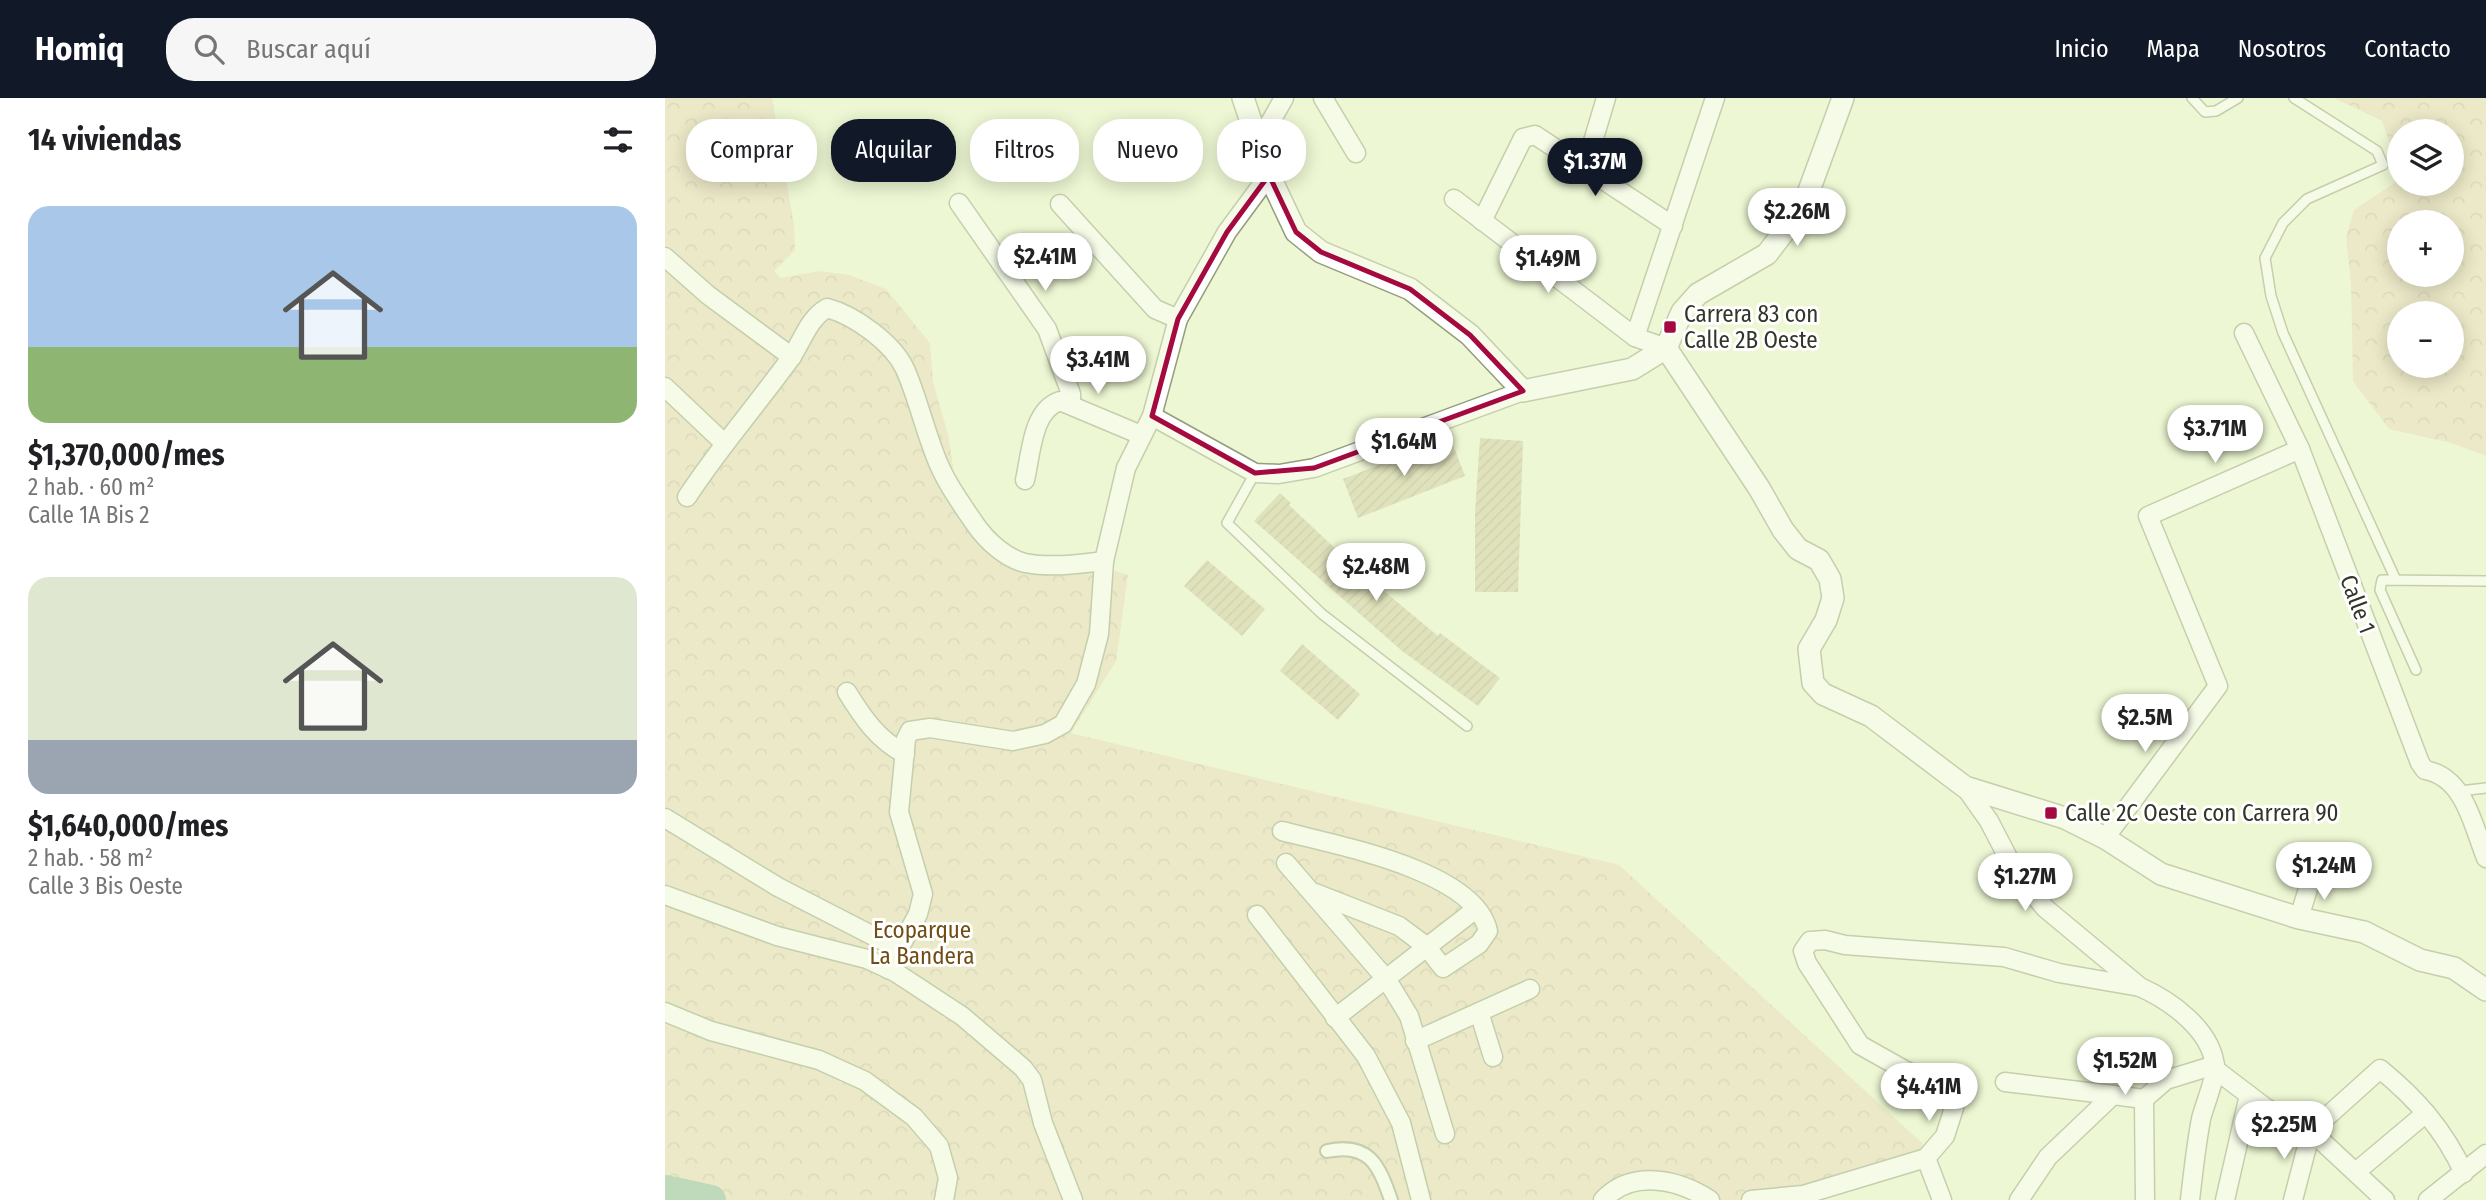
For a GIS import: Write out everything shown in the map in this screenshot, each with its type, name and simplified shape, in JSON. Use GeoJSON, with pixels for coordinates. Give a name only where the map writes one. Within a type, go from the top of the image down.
{"type":"FeatureCollection","features":[{"type":"Feature","properties":{"kind":"street"},"geometry":{"type":"LineString","coordinates":[[1243,98],[1250,119]]}},
{"type":"Feature","properties":{"kind":"street"},"geometry":{"type":"LineString","coordinates":[[1272,119],[1284,98]]}},
{"type":"Feature","properties":{"kind":"street"},"geometry":{"type":"LineString","coordinates":[[1323,98],[1356,153]]}},
{"type":"Feature","properties":{"kind":"street"},"geometry":{"type":"LineString","coordinates":[[1585,167],[1606,98]]}},
{"type":"Feature","properties":{"kind":"street"},"geometry":{"type":"LineString","coordinates":[[1635,337],[1715,98]]}},
{"type":"Feature","properties":{"kind":"street"},"geometry":{"type":"LineString","coordinates":[[1152,416],[1255,473],[1279,474],[1314,468],[1421,431],[1523,391],[1632,369],[1666,348],[1682,312],[1699,294],[1767,254],[1803,207],[1843,98]]}},
{"type":"Feature","properties":{"kind":"street"},"geometry":{"type":"LineString","coordinates":[[1482,221],[1523,138],[1535,135],[1673,226]]}},
{"type":"Feature","properties":{"kind":"street"},"geometry":{"type":"LineString","coordinates":[[893,962],[919,914],[923,894],[899,812],[905,739],[910,731],[930,727],[1013,741],[1045,734],[1063,724],[1086,684],[1099,634],[1104,561],[1126,468],[1152,416],[1178,319],[1227,232],[1264,182]]}},
{"type":"Feature","properties":{"kind":"street"},"geometry":{"type":"LineString","coordinates":[[1272,182],[1296,232],[1321,252],[1411,289],[1470,335],[1523,391]]}},
{"type":"Feature","properties":{"kind":"street"},"geometry":{"type":"LineString","coordinates":[[1454,199],[1635,337],[1666,348],[1759,488],[1783,530],[1798,549],[1819,560],[1830,579],[1833,598],[1826,620],[1809,649],[1813,683],[1823,694],[1871,716],[1965,787],[1990,821],[2017,873],[2045,908],[2140,987],[2155,994],[2200,1030],[2215,1067],[2249,1095],[2311,1131],[2357,1171],[2385,1200]]}},
{"type":"Feature","properties":{"kind":"street"},"geometry":{"type":"LineString","coordinates":[[959,203],[1047,329],[1071,394],[1071,405]]}},
{"type":"Feature","properties":{"kind":"street"},"geometry":{"type":"LineString","coordinates":[[1060,204],[1155,309],[1178,319]]}},
{"type":"Feature","properties":{"kind":"street"},"geometry":{"type":"LineString","coordinates":[[665,257],[708,295],[792,357]]}},
{"type":"Feature","properties":{"kind":"street"},"geometry":{"type":"LineString","coordinates":[[687,496],[723,442],[792,357],[814,315],[827,308],[844,312],[876,334],[904,366],[935,457],[955,496],[983,535],[1004,553],[1023,562],[1062,566],[1104,561]]}},
{"type":"Feature","properties":{"kind":"street","name":"Calle 1"},"geometry":{"type":"LineString","coordinates":[[2244,333],[2300,449],[2404,728],[2420,763],[2425,770],[2437,772],[2460,791]]}},
{"type":"Feature","properties":{"kind":"street"},"geometry":{"type":"LineString","coordinates":[[665,387],[723,442]]}},
{"type":"Feature","properties":{"kind":"street"},"geometry":{"type":"LineString","coordinates":[[1025,480],[1040,414],[1051,404],[1060,401],[1142,435]]}},
{"type":"Feature","properties":{"kind":"street"},"geometry":{"type":"LineString","coordinates":[[2105,838],[2218,686],[2148,516],[2300,449]]}},
{"type":"Feature","properties":{"kind":"street"},"geometry":{"type":"LineString","coordinates":[[847,692],[867,724],[889,745],[905,754]]}},
{"type":"Feature","properties":{"kind":"street"},"geometry":{"type":"LineString","coordinates":[[1965,787],[2058,816],[2105,838],[2161,874],[2299,918],[2364,932],[2420,960],[2454,968],[2486,990]]}},
{"type":"Feature","properties":{"kind":"street"},"geometry":{"type":"LineString","coordinates":[[2460,791],[2486,858]]}},
{"type":"Feature","properties":{"kind":"street"},"geometry":{"type":"LineString","coordinates":[[665,818],[778,887],[885,942],[893,962]]}},
{"type":"Feature","properties":{"kind":"street"},"geometry":{"type":"LineString","coordinates":[[1282,831],[1407,863],[1452,890],[1476,909],[1488,931],[1479,944],[1443,968],[1426,946],[1399,926],[1315,893]]}},
{"type":"Feature","properties":{"kind":"street"},"geometry":{"type":"LineString","coordinates":[[1286,863],[1315,893],[1387,980],[1409,1016],[1445,1134]]}},
{"type":"Feature","properties":{"kind":"street"},"geometry":{"type":"LineString","coordinates":[[2299,918],[2312,876]]}},
{"type":"Feature","properties":{"kind":"street"},"geometry":{"type":"LineString","coordinates":[[665,895],[776,936],[893,962],[1024,1068],[1032,1080],[1043,1123],[1073,1200]]}},
{"type":"Feature","properties":{"kind":"street"},"geometry":{"type":"LineString","coordinates":[[1335,1018],[1476,909]]}},
{"type":"Feature","properties":{"kind":"street"},"geometry":{"type":"LineString","coordinates":[[1257,915],[1366,1056],[1401,1124],[1421,1200]]}},
{"type":"Feature","properties":{"kind":"street"},"geometry":{"type":"LineString","coordinates":[[1751,1200],[1803,1195],[1926,1158],[1945,1136],[1954,1108],[1953,1095],[1948,1086],[1909,1072],[1860,1045],[1807,962],[1803,951],[1810,941],[1825,940],[1880,949],[2004,957],[2059,973],[2140,987]]}},
{"type":"Feature","properties":{"kind":"street"},"geometry":{"type":"LineString","coordinates":[[1415,1041],[1530,989]]}},
{"type":"Feature","properties":{"kind":"street"},"geometry":{"type":"LineString","coordinates":[[665,1012],[711,1031],[819,1060],[865,1081],[914,1117],[939,1146],[948,1178],[944,1200]]}},
{"type":"Feature","properties":{"kind":"street"},"geometry":{"type":"LineString","coordinates":[[1479,1012],[1493,1057]]}},
{"type":"Feature","properties":{"kind":"street"},"geometry":{"type":"LineString","coordinates":[[2005,1082],[2144,1099],[2166,1080],[2215,1067]]}},
{"type":"Feature","properties":{"kind":"street"},"geometry":{"type":"LineString","coordinates":[[2190,1200],[2201,1121],[2215,1067]]}},
{"type":"Feature","properties":{"kind":"street"},"geometry":{"type":"LineString","coordinates":[[2293,1200],[2311,1131],[2380,1069],[2406,1089],[2442,1132],[2464,1173]]}},
{"type":"Feature","properties":{"kind":"street"},"geometry":{"type":"LineString","coordinates":[[2019,1200],[2048,1157],[2113,1095]]}},
{"type":"Feature","properties":{"kind":"street"},"geometry":{"type":"LineString","coordinates":[[2225,1200],[2249,1095]]}},
{"type":"Feature","properties":{"kind":"street"},"geometry":{"type":"LineString","coordinates":[[2144,1099],[2145,1200]]}},
{"type":"Feature","properties":{"kind":"street"},"geometry":{"type":"LineString","coordinates":[[2357,1171],[2426,1113]]}},
{"type":"Feature","properties":{"kind":"street"},"geometry":{"type":"LineString","coordinates":[[1327,1151],[1359,1149],[1374,1160],[1391,1200]]}},
{"type":"Feature","properties":{"kind":"street"},"geometry":{"type":"LineString","coordinates":[[2428,1200],[2486,1154]]}},
{"type":"Feature","properties":{"kind":"street"},"geometry":{"type":"LineString","coordinates":[[1926,1158],[1943,1200]]}},
{"type":"Feature","properties":{"kind":"street"},"geometry":{"type":"LineString","coordinates":[[1603,1200],[1624,1193],[1649,1179],[1692,1188],[1710,1200]]}},
{"type":"Feature","properties":{"kind":"lane"},"geometry":{"type":"LineString","coordinates":[[2192,98],[2205,112],[2216,111],[2238,98]]}},
{"type":"Feature","properties":{"kind":"lane"},"geometry":{"type":"LineString","coordinates":[[2294,98],[2377,151],[2383,165],[2307,199],[2283,223],[2265,258],[2271,296],[2283,332],[2395,578]]}},
{"type":"Feature","properties":{"kind":"lane"},"geometry":{"type":"LineString","coordinates":[[1255,473],[1227,523],[1322,614],[1467,726]]}},
{"type":"Feature","properties":{"kind":"lane"},"geometry":{"type":"LineString","coordinates":[[2416,670],[2380,590],[2382,580],[2395,578],[2486,581]]}},
{"type":"Feature","properties":{"kind":"lane"},"geometry":{"type":"LineString","coordinates":[[2460,791],[2486,788]]}},
{"type":"Feature","properties":{"kind":"highlighted area"},"geometry":{"type":"Polygon","coordinates":[[[1269,175],[1296,232],[1321,252],[1410,289],[1470,335],[1523,391],[1314,468],[1255,473],[1152,416],[1178,319],[1227,232],[1269,175]]]}},
{"type":"Feature","properties":{"kind":"green space","name":"Ecoparque La Bandera"},"geometry":{"type":"Polygon","coordinates":[[[665,98],[772,98],[776,119],[686,119],[686,182],[787,182],[795,250],[774,271],[781,278],[820,271],[849,275],[886,289],[930,343],[933,382],[948,434],[953,466],[951,478],[979,531],[1009,552],[1053,567],[1089,563],[1128,575],[1116,661],[1071,733],[1619,865],[1922,1143],[1926,1158],[1751,1200],[1710,1200],[1649,1179],[1603,1200],[711,1200],[665,1190],[665,98]]]}},
{"type":"Feature","properties":{"kind":"green space"},"geometry":{"type":"Polygon","coordinates":[[[2334,98],[2486,98],[2486,456],[2451,443],[2389,429],[2353,381],[2351,283],[2346,237],[2354,210],[2387,188],[2387,196],[2464,196],[2464,119],[2387,119],[2387,135],[2382,121],[2334,98]]]}},
{"type":"Feature","properties":{"kind":"building"},"geometry":{"type":"Polygon","coordinates":[[[1450,437],[1465,476],[1358,518],[1343,479],[1450,437]]]}},
{"type":"Feature","properties":{"kind":"building"},"geometry":{"type":"Polygon","coordinates":[[[1480,438],[1523,441],[1518,592],[1475,592],[1475,512],[1480,438]]]}},
{"type":"Feature","properties":{"kind":"building"},"geometry":{"type":"Polygon","coordinates":[[[1280,493],[1291,503],[1289,505],[1354,566],[1438,636],[1440,633],[1500,678],[1478,706],[1402,651],[1254,521],[1280,493]]]}},
{"type":"Feature","properties":{"kind":"building"},"geometry":{"type":"Polygon","coordinates":[[[1207,560],[1265,609],[1242,636],[1184,586],[1207,560]]]}},
{"type":"Feature","properties":{"kind":"building"},"geometry":{"type":"Polygon","coordinates":[[[1302,644],[1360,694],[1338,720],[1280,671],[1302,644]]]}},
{"type":"Feature","properties":{"kind":"waterway"},"geometry":{"type":"LineString","coordinates":[[665,1190],[711,1200]]}},
{"type":"Feature","properties":{"kind":"place","name":"Carrera 83 con Calle 2B Oeste"},"geometry":{"type":"Point","coordinates":[1670,327]}},
{"type":"Feature","properties":{"kind":"place","name":"Calle 2C Oeste con Carrera 90"},"geometry":{"type":"Point","coordinates":[2051,813]}}]}
